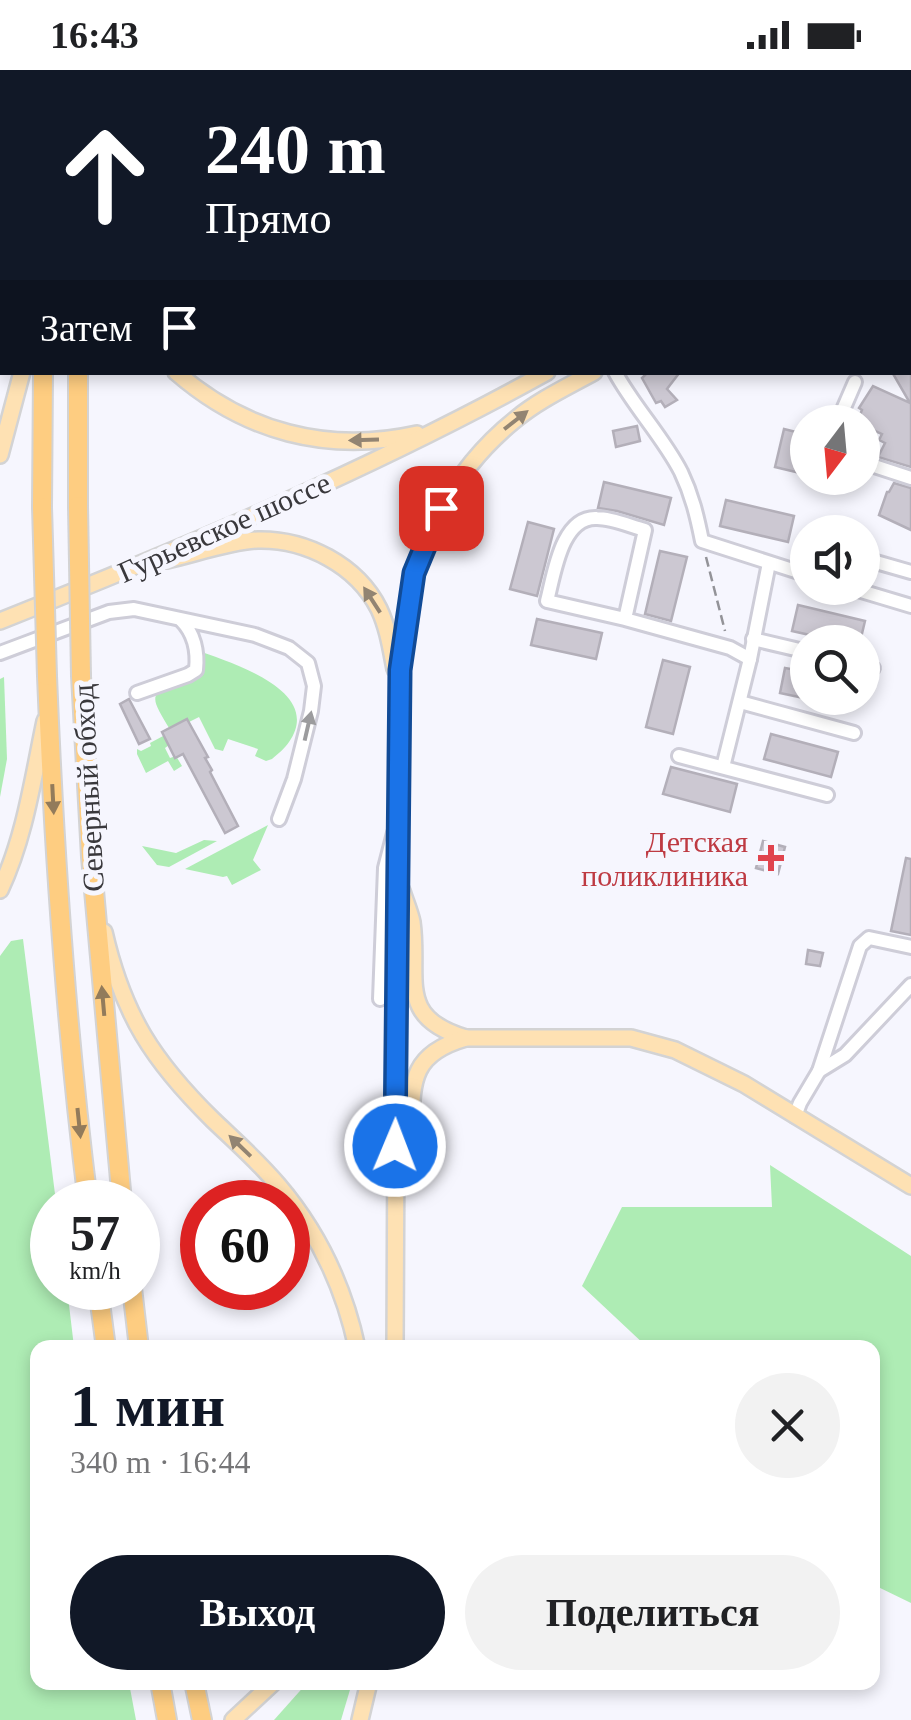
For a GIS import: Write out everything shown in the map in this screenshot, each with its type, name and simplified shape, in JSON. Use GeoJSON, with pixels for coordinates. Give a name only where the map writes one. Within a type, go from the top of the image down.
{"type":"FeatureCollection","features":[{"type":"Feature","properties":{"kind":"highway","name":"Северный обход"},"geometry":{"type":"LineString","coordinates":[[43,375],[42,507],[48,702],[70,1033],[86,1180]]}},
{"type":"Feature","properties":{"kind":"highway","name":"Северный обход"},"geometry":{"type":"LineString","coordinates":[[78,375],[82,676],[90,857],[120,1180]]}},
{"type":"Feature","properties":{"kind":"highway"},"geometry":{"type":"LineString","coordinates":[[101,1310],[105,1340]]}},
{"type":"Feature","properties":{"kind":"highway"},"geometry":{"type":"LineString","coordinates":[[135,1310],[138,1340]]}},
{"type":"Feature","properties":{"kind":"highway"},"geometry":{"type":"LineString","coordinates":[[161,1690],[167,1720]]}},
{"type":"Feature","properties":{"kind":"highway"},"geometry":{"type":"LineString","coordinates":[[196,1690],[202,1720]]}},
{"type":"Feature","properties":{"kind":"main road"},"geometry":{"type":"LineString","coordinates":[[0,455],[21,375]]}},
{"type":"Feature","properties":{"kind":"main road"},"geometry":{"type":"LineString","coordinates":[[180,375],[239,416],[283,432],[333,440],[374,440],[445,426],[542,375]]}},
{"type":"Feature","properties":{"kind":"main road"},"geometry":{"type":"LineString","coordinates":[[394,1340],[399,692],[414,573],[435,520],[478,455],[518,418],[589,375]]}},
{"type":"Feature","properties":{"kind":"main road","name":"Гурьевское шоссе"},"geometry":{"type":"LineString","coordinates":[[0,620],[133,568],[445,426]]}},
{"type":"Feature","properties":{"kind":"main road"},"geometry":{"type":"LineString","coordinates":[[133,568],[253,540],[305,546],[350,572],[371,596],[388,634],[399,692]]}},
{"type":"Feature","properties":{"kind":"main road"},"geometry":{"type":"LineString","coordinates":[[0,890],[25,819],[48,702]]}},
{"type":"Feature","properties":{"kind":"main road"},"geometry":{"type":"LineString","coordinates":[[90,857],[107,946],[140,1034],[172,1076],[256,1161],[299,1212],[331,1267],[345,1299],[355,1340]]}},
{"type":"Feature","properties":{"kind":"main road"},"geometry":{"type":"LineString","coordinates":[[398,880],[412,920],[418,1005],[431,1023],[466,1038]]}},
{"type":"Feature","properties":{"kind":"main road"},"geometry":{"type":"LineString","coordinates":[[394,1200],[411,1155],[415,1075],[438,1050],[466,1038],[631,1038],[675,1050],[744,1084],[911,1186]]}},
{"type":"Feature","properties":{"kind":"main road"},"geometry":{"type":"LineString","coordinates":[[233,1720],[265,1690]]}},
{"type":"Feature","properties":{"kind":"main road"},"geometry":{"type":"LineString","coordinates":[[360,1720],[368,1690]]}},
{"type":"Feature","properties":{"kind":"street"},"geometry":{"type":"LineString","coordinates":[[617,375],[680,470],[696,506],[702,540],[790,569]]}},
{"type":"Feature","properties":{"kind":"street"},"geometry":{"type":"LineString","coordinates":[[846,405],[855,382]]}},
{"type":"Feature","properties":{"kind":"street"},"geometry":{"type":"LineString","coordinates":[[880,468],[911,478]]}},
{"type":"Feature","properties":{"kind":"street"},"geometry":{"type":"LineString","coordinates":[[625,619],[645,530],[594,517],[575,524],[563,542],[547,601],[730,648],[750,660]]}},
{"type":"Feature","properties":{"kind":"street"},"geometry":{"type":"LineString","coordinates":[[723,766],[769,563]]}},
{"type":"Feature","properties":{"kind":"street"},"geometry":{"type":"LineString","coordinates":[[880,563],[911,572]]}},
{"type":"Feature","properties":{"kind":"street"},"geometry":{"type":"LineString","coordinates":[[880,597],[911,606]]}},
{"type":"Feature","properties":{"kind":"street"},"geometry":{"type":"LineString","coordinates":[[0,654],[109,612],[134,608],[255,635],[289,648],[308,663],[314,686],[294,780],[279,818]]}},
{"type":"Feature","properties":{"kind":"street"},"geometry":{"type":"LineString","coordinates":[[137,693],[196,670],[194,643],[180,619]]}},
{"type":"Feature","properties":{"kind":"street"},"geometry":{"type":"LineString","coordinates":[[753,640],[790,648]]}},
{"type":"Feature","properties":{"kind":"street"},"geometry":{"type":"LineString","coordinates":[[740,702],[854,733]]}},
{"type":"Feature","properties":{"kind":"street"},"geometry":{"type":"LineString","coordinates":[[679,756],[827,795]]}},
{"type":"Feature","properties":{"kind":"street"},"geometry":{"type":"LineString","coordinates":[[380,1000],[384,868],[398,819]]}},
{"type":"Feature","properties":{"kind":"street"},"geometry":{"type":"LineString","coordinates":[[795,1116],[819,1071],[860,946],[868,938],[911,947]]}},
{"type":"Feature","properties":{"kind":"street"},"geometry":{"type":"LineString","coordinates":[[819,1071],[846,1056],[911,985]]}},
{"type":"Feature","properties":{"kind":"path"},"geometry":{"type":"LineString","coordinates":[[702,540],[730,648]]}},
{"type":"Feature","properties":{"kind":"green space"},"geometry":{"type":"Polygon","coordinates":[[[196,650],[268,681],[294,707],[297,724],[289,742],[272,759],[266,761],[255,756],[258,749],[228,739],[223,751],[215,749],[199,717],[171,731],[156,696],[193,678],[196,650]]]}},
{"type":"Feature","properties":{"kind":"green space"},"geometry":{"type":"Polygon","coordinates":[[[4,677],[7,759],[0,797],[0,679],[4,677]]]}},
{"type":"Feature","properties":{"kind":"green space"},"geometry":{"type":"Polygon","coordinates":[[[165,735],[170,758],[176,756],[182,766],[174,771],[168,761],[146,773],[137,749],[151,746],[165,735]]]}},
{"type":"Feature","properties":{"kind":"green space"},"geometry":{"type":"Polygon","coordinates":[[[268,825],[253,860],[261,870],[232,885],[227,876],[185,869],[268,825]]]}},
{"type":"Feature","properties":{"kind":"green space"},"geometry":{"type":"Polygon","coordinates":[[[204,840],[217,841],[169,867],[157,865],[142,846],[176,853],[204,840]]]}},
{"type":"Feature","properties":{"kind":"green space"},"geometry":{"type":"Polygon","coordinates":[[[23,939],[53,1180],[30,1180],[30,1310],[70,1310],[73,1340],[30,1340],[30,1690],[130,1690],[136,1720],[0,1720],[0,956],[11,941],[23,939]]]}},
{"type":"Feature","properties":{"kind":"green space"},"geometry":{"type":"Polygon","coordinates":[[[770,1165],[911,1256],[911,1603],[880,1588],[880,1340],[640,1340],[582,1286],[622,1207],[772,1207],[770,1165]]]}},
{"type":"Feature","properties":{"kind":"green space"},"geometry":{"type":"Polygon","coordinates":[[[301,1690],[350,1690],[341,1720],[274,1720],[301,1690]]]}},
{"type":"Feature","properties":{"kind":"building"},"geometry":{"type":"Polygon","coordinates":[[[678,375],[667,389],[677,400],[665,407],[661,401],[656,403],[642,378],[678,375]]]}},
{"type":"Feature","properties":{"kind":"building"},"geometry":{"type":"Polygon","coordinates":[[[894,375],[911,375],[911,467],[880,458],[885,443],[880,440],[880,405],[861,405],[873,386],[910,403],[894,375]]]}},
{"type":"Feature","properties":{"kind":"building"},"geometry":{"type":"Polygon","coordinates":[[[637,426],[640,441],[616,447],[613,431],[637,426]]]}},
{"type":"Feature","properties":{"kind":"building"},"geometry":{"type":"Polygon","coordinates":[[[784,429],[790,430],[790,471],[775,467],[784,429]]]}},
{"type":"Feature","properties":{"kind":"building"},"geometry":{"type":"Polygon","coordinates":[[[604,482],[671,498],[664,525],[598,508],[604,482]]]}},
{"type":"Feature","properties":{"kind":"building"},"geometry":{"type":"Polygon","coordinates":[[[894,483],[911,488],[911,530],[879,515],[894,483]]]}},
{"type":"Feature","properties":{"kind":"building"},"geometry":{"type":"Polygon","coordinates":[[[726,500],[790,515],[788,542],[720,526],[726,500]]]}},
{"type":"Feature","properties":{"kind":"building"},"geometry":{"type":"Polygon","coordinates":[[[528,522],[554,529],[537,596],[510,589],[528,522]]]}},
{"type":"Feature","properties":{"kind":"building"},"geometry":{"type":"Polygon","coordinates":[[[660,551],[687,557],[671,621],[645,614],[660,551]]]}},
{"type":"Feature","properties":{"kind":"building"},"geometry":{"type":"Polygon","coordinates":[[[798,605],[865,621],[864,625],[793,625],[798,605]]]}},
{"type":"Feature","properties":{"kind":"building"},"geometry":{"type":"Polygon","coordinates":[[[537,619],[602,633],[596,659],[531,645],[537,619]]]}},
{"type":"Feature","properties":{"kind":"building"},"geometry":{"type":"Polygon","coordinates":[[[663,660],[690,667],[673,734],[646,727],[663,660]]]}},
{"type":"Feature","properties":{"kind":"building"},"geometry":{"type":"Polygon","coordinates":[[[785,668],[790,669],[790,695],[780,693],[785,668]]]}},
{"type":"Feature","properties":{"kind":"building"},"geometry":{"type":"Polygon","coordinates":[[[129,699],[150,739],[139,744],[120,704],[129,699]]]}},
{"type":"Feature","properties":{"kind":"building"},"geometry":{"type":"Polygon","coordinates":[[[187,719],[238,826],[225,833],[183,754],[175,758],[162,732],[187,719]]]}},
{"type":"Feature","properties":{"kind":"building"},"geometry":{"type":"Polygon","coordinates":[[[771,734],[838,752],[831,777],[764,759],[771,734]]]}},
{"type":"Feature","properties":{"kind":"building"},"geometry":{"type":"Polygon","coordinates":[[[671,767],[737,784],[730,812],[663,794],[671,767]]]}},
{"type":"Feature","properties":{"kind":"building","name":"Детская поликлиника"},"geometry":{"type":"Polygon","coordinates":[[[763,841],[785,847],[778,874],[756,868],[763,841]]]}},
{"type":"Feature","properties":{"kind":"building"},"geometry":{"type":"Polygon","coordinates":[[[906,858],[911,859],[911,935],[891,931],[906,858]]]}},
{"type":"Feature","properties":{"kind":"building"},"geometry":{"type":"Polygon","coordinates":[[[808,950],[823,953],[820,966],[806,964],[808,950]]]}},
{"type":"Feature","properties":{"kind":"place","name":"Детская поликлиника"},"geometry":{"type":"Point","coordinates":[771,858]}},
{"type":"Feature","properties":{"kind":"route"},"geometry":{"type":"LineString","coordinates":[[395,1146],[400,670],[414,573],[441,508]]}}]}
